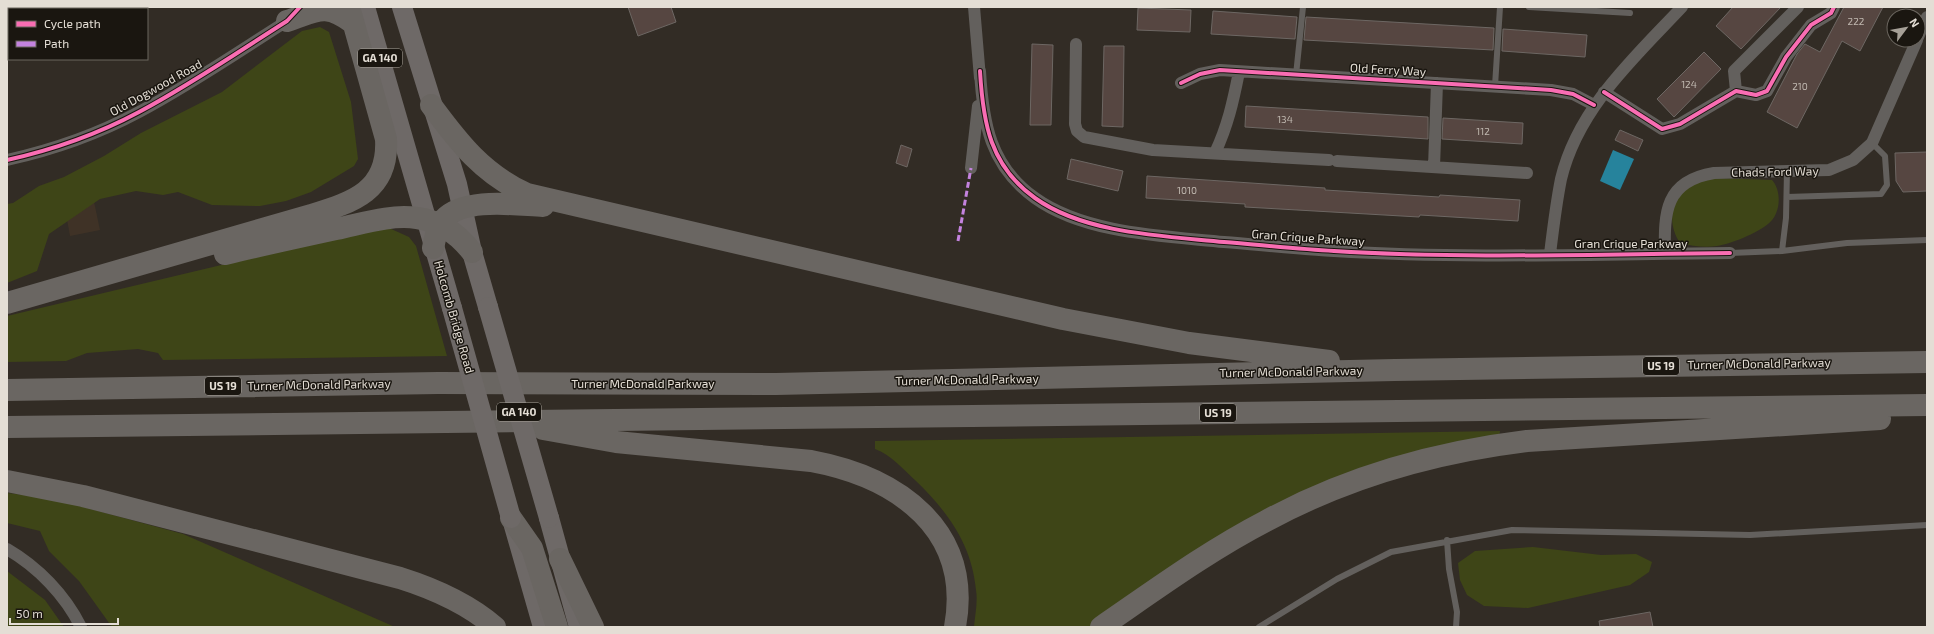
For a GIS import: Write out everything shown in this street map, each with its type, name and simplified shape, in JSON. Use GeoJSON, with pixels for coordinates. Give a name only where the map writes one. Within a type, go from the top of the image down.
{"type":"FeatureCollection","features":[{"type":"Feature","properties":{"kind":"highway"},"geometry":{"type":"LineString","coordinates":[[7,303],[341,206],[365,193],[382,172],[387,150],[386,138],[355,12],[341,14],[328,10],[294,14]]}},
{"type":"Feature","properties":{"kind":"highway"},"geometry":{"type":"LineString","coordinates":[[431,105],[456,139],[473,158],[508,185],[527,194],[1049,316],[1148,336],[1219,347],[1395,370]]}},
{"type":"Feature","properties":{"kind":"highway"},"geometry":{"type":"LineString","coordinates":[[434,222],[464,209],[488,204],[578,207]]}},
{"type":"Feature","properties":{"kind":"highway"},"geometry":{"type":"LineString","coordinates":[[40,294],[377,220],[408,217],[434,222],[454,234],[472,252]]}},
{"type":"Feature","properties":{"kind":"highway"},"geometry":{"type":"LineString","coordinates":[[434,222],[436,235],[434,248]]}},
{"type":"Feature","properties":{"kind":"highway","name":"Turner McDonald Parkway"},"geometry":{"type":"LineString","coordinates":[[7,390],[438,383],[784,384],[1395,370],[1927,362]]}},
{"type":"Feature","properties":{"kind":"highway","name":"US 19"},"geometry":{"type":"LineString","coordinates":[[7,428],[509,420],[1927,405]]}},
{"type":"Feature","properties":{"kind":"highway"},"geometry":{"type":"LineString","coordinates":[[1101,627],[1206,555],[1265,521],[1322,494],[1384,471],[1416,462],[1486,446],[1534,440],[1927,416]]}},
{"type":"Feature","properties":{"kind":"highway"},"geometry":{"type":"LineString","coordinates":[[509,420],[571,435],[609,441],[811,461],[839,467],[866,477],[891,489],[913,504],[929,519],[942,538],[951,560],[956,582],[958,605],[955,627]]}},
{"type":"Feature","properties":{"kind":"highway"},"geometry":{"type":"LineString","coordinates":[[7,481],[83,496],[400,578],[430,588],[453,599],[469,608],[495,627]]}},
{"type":"Feature","properties":{"kind":"highway"},"geometry":{"type":"LineString","coordinates":[[511,518],[532,548],[557,627]]}},
{"type":"Feature","properties":{"kind":"highway"},"geometry":{"type":"LineString","coordinates":[[560,559],[593,627]]}},
{"type":"Feature","properties":{"kind":"main road","name":"GA 140"},"geometry":{"type":"LineString","coordinates":[[402,7],[464,209],[472,252],[579,627]]}},
{"type":"Feature","properties":{"kind":"main road","name":"GA 140"},"geometry":{"type":"LineString","coordinates":[[355,12],[434,222]]}},
{"type":"Feature","properties":{"kind":"main road","name":"Holcomb Bridge Road"},"geometry":{"type":"LineString","coordinates":[[434,248],[543,627]]}},
{"type":"Feature","properties":{"kind":"street"},"geometry":{"type":"LineString","coordinates":[[971,168],[980,71],[974,7]]}},
{"type":"Feature","properties":{"kind":"street"},"geometry":{"type":"LineString","coordinates":[[1550,254],[1562,178],[1576,138],[1594,105],[1618,74],[1682,7]]}},
{"type":"Feature","properties":{"kind":"street"},"geometry":{"type":"LineString","coordinates":[[1604,92],[1662,129],[1680,124],[1736,91],[1756,95],[1767,91],[1786,58],[1811,24],[1831,13],[1834,7]]}},
{"type":"Feature","properties":{"kind":"street"},"geometry":{"type":"LineString","coordinates":[[1736,91],[1734,70],[1797,8],[1811,24]]}},
{"type":"Feature","properties":{"kind":"street","name":"Old Dogwood Road"},"geometry":{"type":"LineString","coordinates":[[7,160],[57,146],[97,131],[139,112],[294,14]]}},
{"type":"Feature","properties":{"kind":"street"},"geometry":{"type":"LineString","coordinates":[[1076,44],[1075,124],[1080,134],[1087,138],[1145,149],[1527,173]]}},
{"type":"Feature","properties":{"kind":"street","name":"Chads Ford Way"},"geometry":{"type":"LineString","coordinates":[[1665,254],[1664,221],[1667,208],[1676,192],[1690,180],[1701,175],[1714,173],[1829,170],[1853,160],[1872,142],[1913,48]]}},
{"type":"Feature","properties":{"kind":"street","name":"Gran Crique Parkway"},"geometry":{"type":"LineString","coordinates":[[980,71],[986,125],[994,148],[1004,168],[1018,184],[1036,198],[1055,209],[1083,220],[1114,228],[1161,235],[1286,248],[1437,255],[1730,253]]}},
{"type":"Feature","properties":{"kind":"street","name":"Old Ferry Way"},"geometry":{"type":"LineString","coordinates":[[1181,83],[1209,71],[1296,75],[1551,90],[1573,94],[1594,105]]}},
{"type":"Feature","properties":{"kind":"street"},"geometry":{"type":"LineString","coordinates":[[1215,154],[1226,130],[1232,111],[1239,72]]}},
{"type":"Feature","properties":{"kind":"street"},"geometry":{"type":"LineString","coordinates":[[1434,167],[1437,83]]}},
{"type":"Feature","properties":{"kind":"street"},"geometry":{"type":"LineString","coordinates":[[7,549],[27,562],[49,582],[66,603],[81,627]]}},
{"type":"Feature","properties":{"kind":"lane"},"geometry":{"type":"LineString","coordinates":[[1296,75],[1303,7]]}},
{"type":"Feature","properties":{"kind":"lane"},"geometry":{"type":"LineString","coordinates":[[1495,86],[1500,7]]}},
{"type":"Feature","properties":{"kind":"lane"},"geometry":{"type":"LineString","coordinates":[[1529,7],[1630,13]]}},
{"type":"Feature","properties":{"kind":"lane"},"geometry":{"type":"LineString","coordinates":[[1787,198],[1881,194],[1887,185],[1885,156],[1872,142]]}},
{"type":"Feature","properties":{"kind":"lane"},"geometry":{"type":"LineString","coordinates":[[1782,251],[1787,198],[1787,171]]}},
{"type":"Feature","properties":{"kind":"lane"},"geometry":{"type":"LineString","coordinates":[[1730,253],[1782,251],[1847,243],[1927,240]]}},
{"type":"Feature","properties":{"kind":"lane"},"geometry":{"type":"LineString","coordinates":[[1259,627],[1337,579],[1391,552],[1447,540],[1512,530],[1750,535],[1927,525]]}},
{"type":"Feature","properties":{"kind":"lane"},"geometry":{"type":"LineString","coordinates":[[1447,540],[1449,569],[1457,612],[1456,627]]}},
{"type":"Feature","properties":{"kind":"shaded area"},"geometry":{"type":"Polygon","coordinates":[[[93,197],[100,230],[70,236],[64,203],[93,197]]]}},
{"type":"Feature","properties":{"kind":"green space"},"geometry":{"type":"Polygon","coordinates":[[[320,27],[329,32],[351,102],[358,159],[354,166],[311,192],[286,201],[260,206],[212,205],[178,192],[163,195],[136,191],[100,199],[49,234],[37,271],[7,283],[7,204],[13,203],[39,186],[64,177],[104,156],[141,133],[222,92],[302,31],[320,27]]]}},
{"type":"Feature","properties":{"kind":"green space"},"geometry":{"type":"Polygon","coordinates":[[[1714,178],[1772,180],[1779,196],[1776,214],[1768,224],[1736,241],[1708,247],[1680,243],[1673,227],[1672,219],[1673,210],[1676,203],[1686,189],[1693,184],[1714,178]]]}},
{"type":"Feature","properties":{"kind":"green space"},"geometry":{"type":"Polygon","coordinates":[[[389,228],[409,237],[416,246],[447,356],[163,360],[158,353],[138,349],[87,353],[66,361],[7,362],[7,316],[369,230],[389,228]]]}},
{"type":"Feature","properties":{"kind":"green space"},"geometry":{"type":"Polygon","coordinates":[[[1500,431],[1499,437],[1475,440],[1181,563],[1089,627],[974,627],[977,599],[976,590],[974,574],[964,544],[948,517],[928,493],[902,467],[875,449],[875,441],[1500,431]]]}},
{"type":"Feature","properties":{"kind":"green space"},"geometry":{"type":"Polygon","coordinates":[[[7,493],[50,498],[183,534],[395,627],[112,627],[79,581],[49,551],[40,531],[7,523],[7,493]]]}},
{"type":"Feature","properties":{"kind":"green space"},"geometry":{"type":"Polygon","coordinates":[[[1533,547],[1601,555],[1636,554],[1652,562],[1649,572],[1630,585],[1528,608],[1484,606],[1467,595],[1460,580],[1458,563],[1475,551],[1533,547]]]}},
{"type":"Feature","properties":{"kind":"green space"},"geometry":{"type":"Polygon","coordinates":[[[7,571],[45,600],[64,627],[7,627],[7,571]]]}},
{"type":"Feature","properties":{"kind":"water"},"geometry":{"type":"Polygon","coordinates":[[[1613,150],[1634,159],[1620,190],[1600,181],[1613,150]]]}},
{"type":"Feature","properties":{"kind":"building"},"geometry":{"type":"Polygon","coordinates":[[[628,7],[671,7],[676,22],[638,36],[628,7]]]}},
{"type":"Feature","properties":{"kind":"building"},"geometry":{"type":"Polygon","coordinates":[[[1733,7],[1781,7],[1741,49],[1716,26],[1733,7]]]}},
{"type":"Feature","properties":{"kind":"building"},"geometry":{"type":"Polygon","coordinates":[[[1844,7],[1883,7],[1860,51],[1842,41],[1797,128],[1767,112],[1797,54],[1805,44],[1820,52],[1844,7]]]}},
{"type":"Feature","properties":{"kind":"building"},"geometry":{"type":"Polygon","coordinates":[[[1138,8],[1191,10],[1190,32],[1137,30],[1138,8]]]}},
{"type":"Feature","properties":{"kind":"building"},"geometry":{"type":"Polygon","coordinates":[[[1213,11],[1297,17],[1295,39],[1211,34],[1213,11]]]}},
{"type":"Feature","properties":{"kind":"building"},"geometry":{"type":"Polygon","coordinates":[[[1306,17],[1494,28],[1493,50],[1304,40],[1306,17]]]}},
{"type":"Feature","properties":{"kind":"building"},"geometry":{"type":"Polygon","coordinates":[[[1503,29],[1587,35],[1585,57],[1502,51],[1503,29]]]}},
{"type":"Feature","properties":{"kind":"building"},"geometry":{"type":"Polygon","coordinates":[[[1032,44],[1053,45],[1051,125],[1030,125],[1032,44]]]}},
{"type":"Feature","properties":{"kind":"building"},"geometry":{"type":"Polygon","coordinates":[[[1104,46],[1124,46],[1123,127],[1102,126],[1104,46]]]}},
{"type":"Feature","properties":{"kind":"building"},"geometry":{"type":"Polygon","coordinates":[[[1704,52],[1721,69],[1674,117],[1657,99],[1704,52]]]}},
{"type":"Feature","properties":{"kind":"building"},"geometry":{"type":"Polygon","coordinates":[[[1246,106],[1428,117],[1428,139],[1245,127],[1246,106]]]}},
{"type":"Feature","properties":{"kind":"building"},"geometry":{"type":"Polygon","coordinates":[[[1443,118],[1523,123],[1522,144],[1442,139],[1443,118]]]}},
{"type":"Feature","properties":{"kind":"building"},"geometry":{"type":"Polygon","coordinates":[[[1620,130],[1643,140],[1638,151],[1615,140],[1620,130]]]}},
{"type":"Feature","properties":{"kind":"building"},"geometry":{"type":"Polygon","coordinates":[[[901,145],[912,149],[907,167],[896,163],[901,145]]]}},
{"type":"Feature","properties":{"kind":"building"},"geometry":{"type":"Polygon","coordinates":[[[1927,152],[1927,191],[1903,192],[1896,181],[1895,153],[1927,152]]]}},
{"type":"Feature","properties":{"kind":"building"},"geometry":{"type":"Polygon","coordinates":[[[1071,159],[1123,171],[1118,191],[1067,179],[1071,159]]]}},
{"type":"Feature","properties":{"kind":"building"},"geometry":{"type":"Polygon","coordinates":[[[1147,176],[1325,188],[1325,190],[1520,200],[1518,221],[1245,207],[1245,204],[1146,198],[1147,176]]]}},
{"type":"Feature","properties":{"kind":"building"},"geometry":{"type":"Polygon","coordinates":[[[1650,612],[1653,627],[1600,627],[1599,621],[1650,612]]]}},
{"type":"Feature","properties":{"kind":"marked path"},"geometry":{"type":"LineString","coordinates":[[958,241],[971,168]]}},
{"type":"Feature","properties":{"kind":"cycle path"},"geometry":{"type":"LineString","coordinates":[[7,160],[41,151],[91,134],[139,112],[195,80],[287,21],[300,7]]}},
{"type":"Feature","properties":{"kind":"cycle path"},"geometry":{"type":"LineString","coordinates":[[1604,92],[1662,129],[1680,124],[1736,91],[1756,95],[1767,91],[1786,57],[1811,25],[1831,13],[1834,7]]}},
{"type":"Feature","properties":{"kind":"cycle path"},"geometry":{"type":"LineString","coordinates":[[1181,83],[1200,74],[1220,70],[1551,90],[1573,94],[1594,105]]}},
{"type":"Feature","properties":{"kind":"cycle path"},"geometry":{"type":"LineString","coordinates":[[980,71],[981,90],[987,126],[992,142],[1008,172],[1035,198],[1055,210],[1077,219],[1101,226],[1177,238],[1334,251],[1433,255],[1730,253]]}}]}
